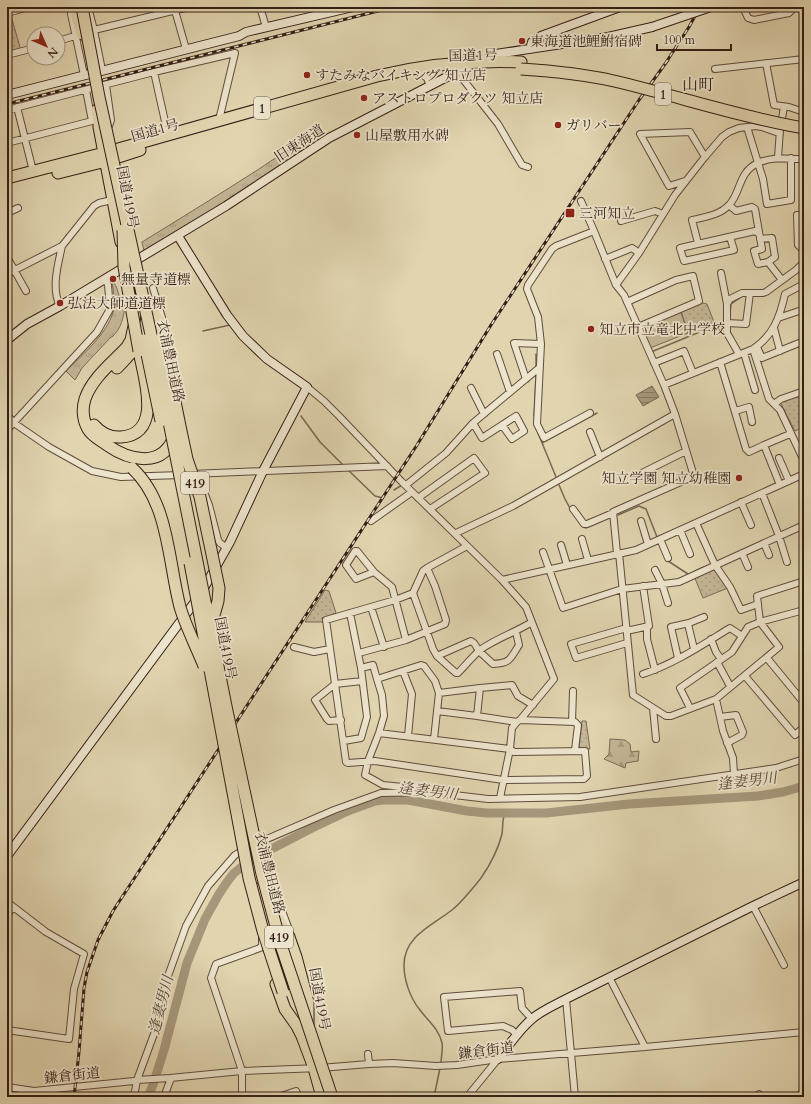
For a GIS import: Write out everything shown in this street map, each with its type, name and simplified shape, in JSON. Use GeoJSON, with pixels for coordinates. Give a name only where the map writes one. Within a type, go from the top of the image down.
{"type":"FeatureCollection","features":[{"type":"Feature","properties":{"kind":"highway"},"geometry":{"type":"LineString","coordinates":[[74,7],[85,33]]}},
{"type":"Feature","properties":{"kind":"highway","name":"衣浦豊田道路"},"geometry":{"type":"LineString","coordinates":[[78,7],[126,230],[158,369],[210,628],[235,771],[258,888],[272,942],[324,1097]]}},
{"type":"Feature","properties":{"kind":"highway","name":"衣浦豊田道路"},"geometry":{"type":"LineString","coordinates":[[82,7],[215,697],[281,945],[332,1097]]}},
{"type":"Feature","properties":{"kind":"highway"},"geometry":{"type":"LineString","coordinates":[[85,33],[87,7]]}},
{"type":"Feature","properties":{"kind":"highway","name":"国道1号"},"geometry":{"type":"LineString","coordinates":[[7,178],[110,155],[168,135],[377,76],[431,66],[476,62],[498,61],[613,81],[744,116],[804,128]]}},
{"type":"Feature","properties":{"kind":"highway","name":"国道1号"},"geometry":{"type":"LineString","coordinates":[[7,185],[110,155],[379,82],[404,76],[463,68],[557,65],[616,75],[742,108],[804,121]]}},
{"type":"Feature","properties":{"kind":"highway","name":"国道419号"},"geometry":{"type":"LineString","coordinates":[[126,267],[112,200],[110,155],[109,126],[101,108],[100,134],[110,155],[127,206],[137,260]]}},
{"type":"Feature","properties":{"kind":"highway","name":"衣浦豊田道路"},"geometry":{"type":"LineString","coordinates":[[126,230],[124,267],[140,356],[148,405],[144,424],[137,432],[130,436],[115,438],[98,430],[91,420],[89,411],[91,401],[98,389],[130,355],[140,341],[144,331],[148,310],[137,260]]}},
{"type":"Feature","properties":{"kind":"highway","name":"419"},"geometry":{"type":"LineString","coordinates":[[126,230],[137,254],[158,342],[175,429],[170,444],[163,453],[158,456],[144,459],[132,458],[112,449],[88,430],[83,416],[85,399],[89,391],[98,378],[127,347],[134,331]]}},
{"type":"Feature","properties":{"kind":"highway","name":"衣浦豊田道路"},"geometry":{"type":"LineString","coordinates":[[126,267],[134,302],[134,331],[90,376],[80,393],[76,411],[80,426],[87,438],[132,468],[149,489],[161,515],[180,607],[186,626],[199,653],[215,697]]}},
{"type":"Feature","properties":{"kind":"highway","name":"衣浦豊田道路"},"geometry":{"type":"LineString","coordinates":[[145,297],[159,322],[180,431],[187,459],[200,497],[219,588],[218,601],[210,628]]}},
{"type":"Feature","properties":{"kind":"highway","name":"国道419号"},"geometry":{"type":"LineString","coordinates":[[200,595],[222,708]]}},
{"type":"Feature","properties":{"kind":"highway","name":"衣浦豊田道路"},"geometry":{"type":"LineString","coordinates":[[235,771],[248,796],[308,1020]]}},
{"type":"Feature","properties":{"kind":"highway","name":"衣浦豊田道路"},"geometry":{"type":"LineString","coordinates":[[235,771],[249,878],[271,958],[297,1026]]}},
{"type":"Feature","properties":{"kind":"highway","name":"国道419号"},"geometry":{"type":"LineString","coordinates":[[235,771],[261,888],[268,962],[285,1009],[297,1026],[332,1097]]}},
{"type":"Feature","properties":{"kind":"highway","name":"国道419号"},"geometry":{"type":"LineString","coordinates":[[261,888],[288,937],[296,957],[308,1002],[309,1030],[324,1097]]}},
{"type":"Feature","properties":{"kind":"street"},"geometry":{"type":"LineString","coordinates":[[7,13],[29,7]]}},
{"type":"Feature","properties":{"kind":"street"},"geometry":{"type":"LineString","coordinates":[[70,7],[85,33],[102,70]]}},
{"type":"Feature","properties":{"kind":"street"},"geometry":{"type":"LineString","coordinates":[[66,39],[175,9],[189,7]]}},
{"type":"Feature","properties":{"kind":"street"},"geometry":{"type":"LineString","coordinates":[[260,7],[266,27]]}},
{"type":"Feature","properties":{"kind":"street"},"geometry":{"type":"LineString","coordinates":[[7,95],[266,27],[337,9],[353,7]]}},
{"type":"Feature","properties":{"kind":"street"},"geometry":{"type":"LineString","coordinates":[[530,49],[532,42],[542,36],[620,7]]}},
{"type":"Feature","properties":{"kind":"street","name":"旧東海道"},"geometry":{"type":"LineString","coordinates":[[7,340],[27,324],[178,236],[329,138],[463,68],[496,54],[608,37],[652,27],[711,7]]}},
{"type":"Feature","properties":{"kind":"street"},"geometry":{"type":"LineString","coordinates":[[743,7],[748,18],[754,20],[789,13],[792,10],[791,7]]}},
{"type":"Feature","properties":{"kind":"street"},"geometry":{"type":"LineString","coordinates":[[175,9],[186,49]]}},
{"type":"Feature","properties":{"kind":"street"},"geometry":{"type":"LineString","coordinates":[[84,75],[85,33]]}},
{"type":"Feature","properties":{"kind":"street"},"geometry":{"type":"LineString","coordinates":[[7,55],[26,50]]}},
{"type":"Feature","properties":{"kind":"street"},"geometry":{"type":"LineString","coordinates":[[7,110],[234,53],[219,120]]}},
{"type":"Feature","properties":{"kind":"street"},"geometry":{"type":"LineString","coordinates":[[715,69],[804,59]]}},
{"type":"Feature","properties":{"kind":"street"},"geometry":{"type":"LineString","coordinates":[[766,63],[774,105],[804,112]]}},
{"type":"Feature","properties":{"kind":"street"},"geometry":{"type":"LineString","coordinates":[[463,68],[462,78],[498,124],[522,165],[528,167]]}},
{"type":"Feature","properties":{"kind":"street"},"geometry":{"type":"LineString","coordinates":[[154,72],[168,135]]}},
{"type":"Feature","properties":{"kind":"street"},"geometry":{"type":"LineString","coordinates":[[422,74],[427,78],[430,86]]}},
{"type":"Feature","properties":{"kind":"street"},"geometry":{"type":"LineString","coordinates":[[106,85],[112,120],[109,126]]}},
{"type":"Feature","properties":{"kind":"street"},"geometry":{"type":"LineString","coordinates":[[86,90],[92,121],[100,134]]}},
{"type":"Feature","properties":{"kind":"street"},"geometry":{"type":"LineString","coordinates":[[17,107],[34,171]]}},
{"type":"Feature","properties":{"kind":"street"},"geometry":{"type":"LineString","coordinates":[[778,157],[780,130],[784,107]]}},
{"type":"Feature","properties":{"kind":"street"},"geometry":{"type":"LineString","coordinates":[[7,143],[92,121]]}},
{"type":"Feature","properties":{"kind":"street"},"geometry":{"type":"LineString","coordinates":[[616,286],[686,180],[722,137],[739,128],[747,127],[762,127],[774,132],[780,130]]}},
{"type":"Feature","properties":{"kind":"street"},"geometry":{"type":"LineString","coordinates":[[747,127],[763,179],[768,204],[791,200],[791,158]]}},
{"type":"Feature","properties":{"kind":"street"},"geometry":{"type":"LineString","coordinates":[[686,180],[669,186],[640,134],[690,132],[705,157]]}},
{"type":"Feature","properties":{"kind":"street"},"geometry":{"type":"LineString","coordinates":[[698,243],[692,220],[710,216],[729,205],[747,171],[758,163],[778,157],[804,159]]}},
{"type":"Feature","properties":{"kind":"street"},"geometry":{"type":"LineString","coordinates":[[7,274],[62,246],[94,206],[99,203],[112,200]]}},
{"type":"Feature","properties":{"kind":"street"},"geometry":{"type":"LineString","coordinates":[[573,509],[582,522],[587,524],[692,477],[693,473],[664,384],[627,302],[616,286],[581,201]]}},
{"type":"Feature","properties":{"kind":"street"},"geometry":{"type":"LineString","coordinates":[[729,205],[736,211],[752,207],[755,209],[759,236],[762,249],[754,251],[758,264],[768,262],[775,257],[772,238],[759,236],[755,231],[680,248],[684,261],[734,250],[730,237]]}},
{"type":"Feature","properties":{"kind":"street"},"geometry":{"type":"LineString","coordinates":[[7,213],[18,208]]}},
{"type":"Feature","properties":{"kind":"street"},"geometry":{"type":"LineString","coordinates":[[621,221],[655,211],[663,214]]}},
{"type":"Feature","properties":{"kind":"street"},"geometry":{"type":"LineString","coordinates":[[804,215],[796,215],[798,245],[804,250]]}},
{"type":"Feature","properties":{"kind":"street"},"geometry":{"type":"LineString","coordinates":[[590,413],[544,438],[537,424],[541,344],[538,317],[527,289],[552,249],[594,231]]}},
{"type":"Feature","properties":{"kind":"street"},"geometry":{"type":"LineString","coordinates":[[178,236],[243,336],[267,359],[324,401],[412,492],[456,533],[526,607],[554,679],[512,728],[510,749],[500,798]]}},
{"type":"Feature","properties":{"kind":"street"},"geometry":{"type":"LineString","coordinates":[[60,306],[57,300],[56,290],[57,267],[62,246]]}},
{"type":"Feature","properties":{"kind":"street"},"geometry":{"type":"LineString","coordinates":[[606,259],[632,248],[639,253]]}},
{"type":"Feature","properties":{"kind":"street"},"geometry":{"type":"LineString","coordinates":[[7,257],[26,291]]}},
{"type":"Feature","properties":{"kind":"street"},"geometry":{"type":"LineString","coordinates":[[768,262],[782,280]]}},
{"type":"Feature","properties":{"kind":"street"},"geometry":{"type":"LineString","coordinates":[[727,304],[730,299],[742,293],[763,293],[796,270],[804,262]]}},
{"type":"Feature","properties":{"kind":"street"},"geometry":{"type":"LineString","coordinates":[[721,273],[727,304],[727,333],[741,354],[755,390]]}},
{"type":"Feature","properties":{"kind":"street"},"geometry":{"type":"LineString","coordinates":[[627,302],[676,280],[693,276],[699,301],[638,327]]}},
{"type":"Feature","properties":{"kind":"street"},"geometry":{"type":"LineString","coordinates":[[7,430],[97,332],[110,308],[108,285],[105,279]]}},
{"type":"Feature","properties":{"kind":"street"},"geometry":{"type":"LineString","coordinates":[[664,384],[741,354],[763,343],[774,328],[785,294],[804,284]]}},
{"type":"Feature","properties":{"kind":"street"},"geometry":{"type":"LineString","coordinates":[[153,288],[166,336],[187,442],[211,511],[218,540],[222,546],[226,548]]}},
{"type":"Feature","properties":{"kind":"street"},"geometry":{"type":"LineString","coordinates":[[727,323],[746,324],[750,292]]}},
{"type":"Feature","properties":{"kind":"street"},"geometry":{"type":"LineString","coordinates":[[778,318],[802,310]]}},
{"type":"Feature","properties":{"kind":"street"},"geometry":{"type":"LineString","coordinates":[[774,328],[780,351]]}},
{"type":"Feature","properties":{"kind":"street"},"geometry":{"type":"LineString","coordinates":[[526,379],[514,343],[541,344]]}},
{"type":"Feature","properties":{"kind":"street"},"geometry":{"type":"LineString","coordinates":[[755,348],[762,358],[799,343]]}},
{"type":"Feature","properties":{"kind":"street"},"geometry":{"type":"LineString","coordinates":[[755,348],[769,399],[780,410],[790,434],[804,460]]}},
{"type":"Feature","properties":{"kind":"street"},"geometry":{"type":"LineString","coordinates":[[654,363],[684,351],[693,373]]}},
{"type":"Feature","properties":{"kind":"street"},"geometry":{"type":"LineString","coordinates":[[497,354],[510,392]]}},
{"type":"Feature","properties":{"kind":"street"},"geometry":{"type":"LineString","coordinates":[[720,362],[747,451],[749,452],[790,434]]}},
{"type":"Feature","properties":{"kind":"street"},"geometry":{"type":"LineString","coordinates":[[406,485],[446,453],[473,423],[539,368]]}},
{"type":"Feature","properties":{"kind":"street"},"geometry":{"type":"LineString","coordinates":[[7,856],[200,595],[226,548],[263,471],[307,387]]}},
{"type":"Feature","properties":{"kind":"street"},"geometry":{"type":"LineString","coordinates":[[471,388],[484,414]]}},
{"type":"Feature","properties":{"kind":"street"},"geometry":{"type":"LineString","coordinates":[[774,404],[781,399],[804,391]]}},
{"type":"Feature","properties":{"kind":"street"},"geometry":{"type":"LineString","coordinates":[[734,411],[749,407],[752,422]]}},
{"type":"Feature","properties":{"kind":"street"},"geometry":{"type":"LineString","coordinates":[[456,533],[513,506],[566,478],[675,414]]}},
{"type":"Feature","properties":{"kind":"street"},"geometry":{"type":"LineString","coordinates":[[7,415],[14,423],[49,447],[92,471],[121,476],[387,466]]}},
{"type":"Feature","properties":{"kind":"street"},"geometry":{"type":"LineString","coordinates":[[473,423],[482,438],[502,425]]}},
{"type":"Feature","properties":{"kind":"street"},"geometry":{"type":"LineString","coordinates":[[590,432],[600,457]]}},
{"type":"Feature","properties":{"kind":"street"},"geometry":{"type":"LineString","coordinates":[[764,445],[780,485]]}},
{"type":"Feature","properties":{"kind":"street"},"geometry":{"type":"LineString","coordinates":[[638,475],[686,451]]}},
{"type":"Feature","properties":{"kind":"street"},"geometry":{"type":"LineString","coordinates":[[418,498],[474,458],[485,473],[430,509]]}},
{"type":"Feature","properties":{"kind":"street"},"geometry":{"type":"LineString","coordinates":[[779,458],[789,481]]}},
{"type":"Feature","properties":{"kind":"street"},"geometry":{"type":"LineString","coordinates":[[502,580],[636,550],[804,474]]}},
{"type":"Feature","properties":{"kind":"street"},"geometry":{"type":"LineString","coordinates":[[371,521],[412,492]]}},
{"type":"Feature","properties":{"kind":"street"},"geometry":{"type":"LineString","coordinates":[[762,493],[779,536],[787,562]]}},
{"type":"Feature","properties":{"kind":"street"},"geometry":{"type":"LineString","coordinates":[[741,502],[751,525]]}},
{"type":"Feature","properties":{"kind":"street"},"geometry":{"type":"LineString","coordinates":[[613,513],[633,695],[666,716],[671,716],[716,699],[730,686],[734,686],[779,647],[760,622],[757,596],[804,581]]}},
{"type":"Feature","properties":{"kind":"street"},"geometry":{"type":"LineString","coordinates":[[641,521],[649,544]]}},
{"type":"Feature","properties":{"kind":"street"},"geometry":{"type":"LineString","coordinates":[[696,523],[715,565],[730,587],[741,610],[758,604]]}},
{"type":"Feature","properties":{"kind":"street"},"geometry":{"type":"LineString","coordinates":[[543,552],[563,608],[622,589],[679,582],[804,525]]}},
{"type":"Feature","properties":{"kind":"street"},"geometry":{"type":"LineString","coordinates":[[680,530],[690,554]]}},
{"type":"Feature","properties":{"kind":"street"},"geometry":{"type":"LineString","coordinates":[[582,539],[588,560]]}},
{"type":"Feature","properties":{"kind":"street"},"geometry":{"type":"LineString","coordinates":[[660,539],[668,558]]}},
{"type":"Feature","properties":{"kind":"street"},"geometry":{"type":"LineString","coordinates":[[764,543],[769,555]]}},
{"type":"Feature","properties":{"kind":"street"},"geometry":{"type":"LineString","coordinates":[[561,545],[567,565]]}},
{"type":"Feature","properties":{"kind":"street"},"geometry":{"type":"LineString","coordinates":[[467,546],[423,571],[413,593],[426,632],[437,656],[456,673],[458,673],[479,651],[532,622]]}},
{"type":"Feature","properties":{"kind":"street"},"geometry":{"type":"LineString","coordinates":[[374,572],[356,579],[346,565],[355,551],[357,551],[374,572],[392,588],[406,640]]}},
{"type":"Feature","properties":{"kind":"street"},"geometry":{"type":"LineString","coordinates":[[742,553],[748,567]]}},
{"type":"Feature","properties":{"kind":"street"},"geometry":{"type":"LineString","coordinates":[[359,653],[406,640],[445,624],[446,620],[435,586],[427,568]]}},
{"type":"Feature","properties":{"kind":"street"},"geometry":{"type":"LineString","coordinates":[[655,570],[662,584],[668,603]]}},
{"type":"Feature","properties":{"kind":"street"},"geometry":{"type":"LineString","coordinates":[[627,643],[576,658],[571,644],[623,629],[627,630],[649,626],[643,586]]}},
{"type":"Feature","properties":{"kind":"street"},"geometry":{"type":"LineString","coordinates":[[379,733],[510,749],[514,752],[585,751],[587,776],[584,779],[503,780],[375,761],[346,762],[326,620],[395,600],[413,593]]}},
{"type":"Feature","properties":{"kind":"street"},"geometry":{"type":"LineString","coordinates":[[371,607],[384,647]]}},
{"type":"Feature","properties":{"kind":"street"},"geometry":{"type":"LineString","coordinates":[[690,708],[680,688],[732,652],[748,627],[760,622],[804,610]]}},
{"type":"Feature","properties":{"kind":"street"},"geometry":{"type":"LineString","coordinates":[[344,741],[361,738],[367,717],[359,653],[350,613]]}},
{"type":"Feature","properties":{"kind":"street"},"geometry":{"type":"LineString","coordinates":[[678,658],[671,627],[688,624],[704,616]]}},
{"type":"Feature","properties":{"kind":"street"},"geometry":{"type":"LineString","coordinates":[[688,624],[694,649]]}},
{"type":"Feature","properties":{"kind":"street"},"geometry":{"type":"LineString","coordinates":[[646,626],[647,639],[655,670]]}},
{"type":"Feature","properties":{"kind":"street"},"geometry":{"type":"LineString","coordinates":[[643,674],[655,670],[678,658],[730,628],[742,636]]}},
{"type":"Feature","properties":{"kind":"street"},"geometry":{"type":"LineString","coordinates":[[437,656],[471,641],[474,642],[479,651],[493,664],[505,663],[510,660],[519,645],[516,632]]}},
{"type":"Feature","properties":{"kind":"street"},"geometry":{"type":"LineString","coordinates":[[711,640],[730,686]]}},
{"type":"Feature","properties":{"kind":"street"},"geometry":{"type":"LineString","coordinates":[[294,647],[314,652],[330,649]]}},
{"type":"Feature","properties":{"kind":"street"},"geometry":{"type":"LineString","coordinates":[[767,658],[804,703]]}},
{"type":"Feature","properties":{"kind":"street"},"geometry":{"type":"LineString","coordinates":[[377,679],[421,665],[424,666],[435,681],[439,693],[434,740]]}},
{"type":"Feature","properties":{"kind":"street"},"geometry":{"type":"LineString","coordinates":[[361,668],[373,666],[382,695],[384,716],[368,761],[365,775],[383,785],[403,787],[416,791]]}},
{"type":"Feature","properties":{"kind":"street"},"geometry":{"type":"LineString","coordinates":[[403,671],[412,694],[408,736]]}},
{"type":"Feature","properties":{"kind":"street"},"geometry":{"type":"LineString","coordinates":[[745,676],[795,734],[804,727]]}},
{"type":"Feature","properties":{"kind":"street"},"geometry":{"type":"LineString","coordinates":[[341,720],[327,719],[315,700],[335,684],[362,681]]}},
{"type":"Feature","properties":{"kind":"street"},"geometry":{"type":"LineString","coordinates":[[439,693],[512,685],[518,696],[533,705]]}},
{"type":"Feature","properties":{"kind":"street"},"geometry":{"type":"LineString","coordinates":[[477,716],[480,688]]}},
{"type":"Feature","properties":{"kind":"street"},"geometry":{"type":"LineString","coordinates":[[572,722],[573,691]]}},
{"type":"Feature","properties":{"kind":"street"},"geometry":{"type":"LineString","coordinates":[[716,699],[727,743],[733,758],[734,774]]}},
{"type":"Feature","properties":{"kind":"street"},"geometry":{"type":"LineString","coordinates":[[653,708],[656,739]]}},
{"type":"Feature","properties":{"kind":"street"},"geometry":{"type":"LineString","coordinates":[[437,711],[518,721],[572,722],[578,725],[575,750]]}},
{"type":"Feature","properties":{"kind":"street"},"geometry":{"type":"LineString","coordinates":[[720,717],[736,715],[743,732],[742,736],[727,743]]}},
{"type":"Feature","properties":{"kind":"street"},"geometry":{"type":"LineString","coordinates":[[134,1097],[138,1080],[154,1034],[168,976],[186,926],[208,886],[235,855],[246,848],[334,810],[381,793],[416,791],[488,799],[580,797],[776,768],[804,759]]}},
{"type":"Feature","properties":{"kind":"street"},"geometry":{"type":"LineString","coordinates":[[375,780],[381,793]]}},
{"type":"Feature","properties":{"kind":"street"},"geometry":{"type":"LineString","coordinates":[[467,1097],[517,1035],[532,1019],[566,999],[609,977],[804,882]]}},
{"type":"Feature","properties":{"kind":"street"},"geometry":{"type":"LineString","coordinates":[[270,897],[276,895],[293,936]]}},
{"type":"Feature","properties":{"kind":"street"},"geometry":{"type":"LineString","coordinates":[[242,1097],[242,1071],[211,978],[216,964],[260,948],[262,945],[263,941],[254,913],[253,904],[260,901]]}},
{"type":"Feature","properties":{"kind":"street"},"geometry":{"type":"LineString","coordinates":[[7,902],[46,932],[84,954],[74,989],[69,1039],[7,1030]]}},
{"type":"Feature","properties":{"kind":"street"},"geometry":{"type":"LineString","coordinates":[[753,906],[784,965]]}},
{"type":"Feature","properties":{"kind":"street"},"geometry":{"type":"LineString","coordinates":[[7,915],[13,907]]}},
{"type":"Feature","properties":{"kind":"street"},"geometry":{"type":"LineString","coordinates":[[609,977],[645,1047]]}},
{"type":"Feature","properties":{"kind":"street"},"geometry":{"type":"LineString","coordinates":[[517,1035],[512,1030],[503,1026],[448,1031],[444,997],[520,991],[522,1008],[532,1019]]}},
{"type":"Feature","properties":{"kind":"street"},"geometry":{"type":"LineString","coordinates":[[566,999],[575,1097]]}},
{"type":"Feature","properties":{"kind":"street","name":"鎌倉街道"},"geometry":{"type":"LineString","coordinates":[[7,1088],[34,1090],[242,1071],[369,1064],[393,1063],[436,1066],[457,1065],[498,1059],[804,1032]]}},
{"type":"Feature","properties":{"kind":"street"},"geometry":{"type":"LineString","coordinates":[[368,1054],[369,1064]]}},
{"type":"Feature","properties":{"kind":"street"},"geometry":{"type":"LineString","coordinates":[[164,1097],[170,1078]]}},
{"type":"Feature","properties":{"kind":"street"},"geometry":{"type":"LineString","coordinates":[[278,1097],[296,1091],[299,1097]]}},
{"type":"Feature","properties":{"kind":"street"},"geometry":{"type":"LineString","coordinates":[[797,1097],[804,1091]]}},
{"type":"Feature","properties":{"kind":"green space"},"geometry":{"type":"Polygon","coordinates":[[[7,15],[11,16],[20,47],[19,50],[7,53],[7,15]]]}},
{"type":"Feature","properties":{"kind":"green space"},"geometry":{"type":"Polygon","coordinates":[[[305,138],[309,141],[310,147],[233,199],[144,251],[142,242],[259,169],[305,138]]]}},
{"type":"Feature","properties":{"kind":"green space"},"geometry":{"type":"Polygon","coordinates":[[[112,281],[116,286],[122,302],[115,304],[112,281]]]}},
{"type":"Feature","properties":{"kind":"green space"},"geometry":{"type":"Polygon","coordinates":[[[703,303],[707,304],[714,322],[688,332],[681,311],[703,303]]]}},
{"type":"Feature","properties":{"kind":"green space"},"geometry":{"type":"Polygon","coordinates":[[[125,305],[123,318],[118,330],[82,368],[75,380],[66,371],[102,334],[112,316],[114,307],[125,305]]]}},
{"type":"Feature","properties":{"kind":"green space"},"geometry":{"type":"Polygon","coordinates":[[[680,310],[688,333],[650,348],[640,327],[680,310]]]}},
{"type":"Feature","properties":{"kind":"green space"},"geometry":{"type":"Polygon","coordinates":[[[804,393],[804,427],[795,431],[780,402],[804,393]]]}},
{"type":"Feature","properties":{"kind":"green space"},"geometry":{"type":"Polygon","coordinates":[[[715,568],[728,588],[703,598],[694,576],[715,568]]]}},
{"type":"Feature","properties":{"kind":"green space"},"geometry":{"type":"Polygon","coordinates":[[[325,590],[329,591],[336,613],[322,618],[323,622],[305,622],[325,590]]]}},
{"type":"Feature","properties":{"kind":"green space"},"geometry":{"type":"Polygon","coordinates":[[[582,721],[586,721],[590,749],[579,748],[582,721]]]}},
{"type":"Feature","properties":{"kind":"green space"},"geometry":{"type":"Polygon","coordinates":[[[610,739],[625,740],[630,744],[631,752],[639,751],[638,761],[626,763],[625,768],[604,759],[609,754],[610,739]]]}},
{"type":"Feature","properties":{"kind":"shaded area"},"geometry":{"type":"Polygon","coordinates":[[[652,386],[659,397],[643,406],[636,395],[652,386]]]}},
{"type":"Feature","properties":{"kind":"waterway"},"geometry":{"type":"LineString","coordinates":[[730,313],[731,304],[743,296]]}},
{"type":"Feature","properties":{"kind":"waterway"},"geometry":{"type":"LineString","coordinates":[[203,331],[230,325]]}},
{"type":"Feature","properties":{"kind":"waterway"},"geometry":{"type":"LineString","coordinates":[[651,352],[702,331],[724,329]]}},
{"type":"Feature","properties":{"kind":"waterway"},"geometry":{"type":"LineString","coordinates":[[536,354],[536,367]]}},
{"type":"Feature","properties":{"kind":"waterway"},"geometry":{"type":"LineString","coordinates":[[534,416],[536,376]]}},
{"type":"Feature","properties":{"kind":"waterway"},"geometry":{"type":"LineString","coordinates":[[542,443],[597,413]]}},
{"type":"Feature","properties":{"kind":"waterway"},"geometry":{"type":"LineString","coordinates":[[301,416],[320,442],[344,466]]}},
{"type":"Feature","properties":{"kind":"waterway"},"geometry":{"type":"LineString","coordinates":[[536,428],[556,477]]}},
{"type":"Feature","properties":{"kind":"waterway"},"geometry":{"type":"LineString","coordinates":[[348,470],[375,496],[383,498]]}},
{"type":"Feature","properties":{"kind":"waterway"},"geometry":{"type":"LineString","coordinates":[[394,490],[402,485]]}},
{"type":"Feature","properties":{"kind":"waterway"},"geometry":{"type":"LineString","coordinates":[[559,485],[571,510]]}},
{"type":"Feature","properties":{"kind":"waterway"},"geometry":{"type":"LineString","coordinates":[[618,515],[639,506],[646,509],[657,537]]}},
{"type":"Feature","properties":{"kind":"waterway"},"geometry":{"type":"LineString","coordinates":[[581,525],[586,528],[604,520]]}},
{"type":"Feature","properties":{"kind":"waterway"},"geometry":{"type":"LineString","coordinates":[[668,561],[688,574]]}},
{"type":"Feature","properties":{"kind":"waterway"},"geometry":{"type":"LineString","coordinates":[[695,571],[704,567]]}},
{"type":"Feature","properties":{"kind":"waterway","name":"逢妻男川"},"geometry":{"type":"LineString","coordinates":[[148,1097],[164,1050],[187,963],[205,919],[219,894],[234,873],[252,859],[312,828],[348,811],[375,801],[383,800],[408,800],[467,811],[487,813],[546,813],[629,804],[758,796],[783,792],[804,786]]}},
{"type":"Feature","properties":{"kind":"waterway"},"geometry":{"type":"LineString","coordinates":[[441,1064],[441,1038],[436,1029],[416,1005],[408,989],[404,971],[405,955],[414,939],[428,926],[456,907],[481,878],[491,863],[498,846],[502,834],[505,813]]}},
{"type":"Feature","properties":{"kind":"waterway"},"geometry":{"type":"LineString","coordinates":[[434,1097],[440,1068]]}},
{"type":"Feature","properties":{"kind":"railway"},"geometry":{"type":"LineString","coordinates":[[7,104],[394,7]]}},
{"type":"Feature","properties":{"kind":"railway"},"geometry":{"type":"LineString","coordinates":[[665,64],[700,7]]}},
{"type":"Feature","properties":{"kind":"railway"},"geometry":{"type":"LineString","coordinates":[[74,1097],[84,988],[87,972],[98,940],[113,911],[417,445],[491,325],[639,100],[668,60]]}},
{"type":"Feature","properties":{"kind":"place","name":"東海道池鯉鮒宿碑"},"geometry":{"type":"Point","coordinates":[522,41]}},
{"type":"Feature","properties":{"kind":"place","name":"すたみなバイキング 知立店"},"geometry":{"type":"Point","coordinates":[307,75]}},
{"type":"Feature","properties":{"kind":"place","name":"アストロプロダクツ 知立店"},"geometry":{"type":"Point","coordinates":[364,98]}},
{"type":"Feature","properties":{"kind":"place","name":"ガリバー"},"geometry":{"type":"Point","coordinates":[558,125]}},
{"type":"Feature","properties":{"kind":"place","name":"山屋敷用水碑"},"geometry":{"type":"Point","coordinates":[357,135]}},
{"type":"Feature","properties":{"kind":"place","name":"三河知立"},"geometry":{"type":"Point","coordinates":[570,213]}},
{"type":"Feature","properties":{"kind":"place","name":"無量寺道標"},"geometry":{"type":"Point","coordinates":[113,279]}},
{"type":"Feature","properties":{"kind":"place","name":"弘法大師道道標"},"geometry":{"type":"Point","coordinates":[60,303]}},
{"type":"Feature","properties":{"kind":"place","name":"知立市立竜北中学校"},"geometry":{"type":"Point","coordinates":[591,329]}},
{"type":"Feature","properties":{"kind":"place","name":"知立学園 知立幼稚園"},"geometry":{"type":"Point","coordinates":[739,478]}},
{"type":"Feature","properties":{"kind":"district","name":"山町"},"geometry":{"type":"Point","coordinates":[698,84]}}]}
